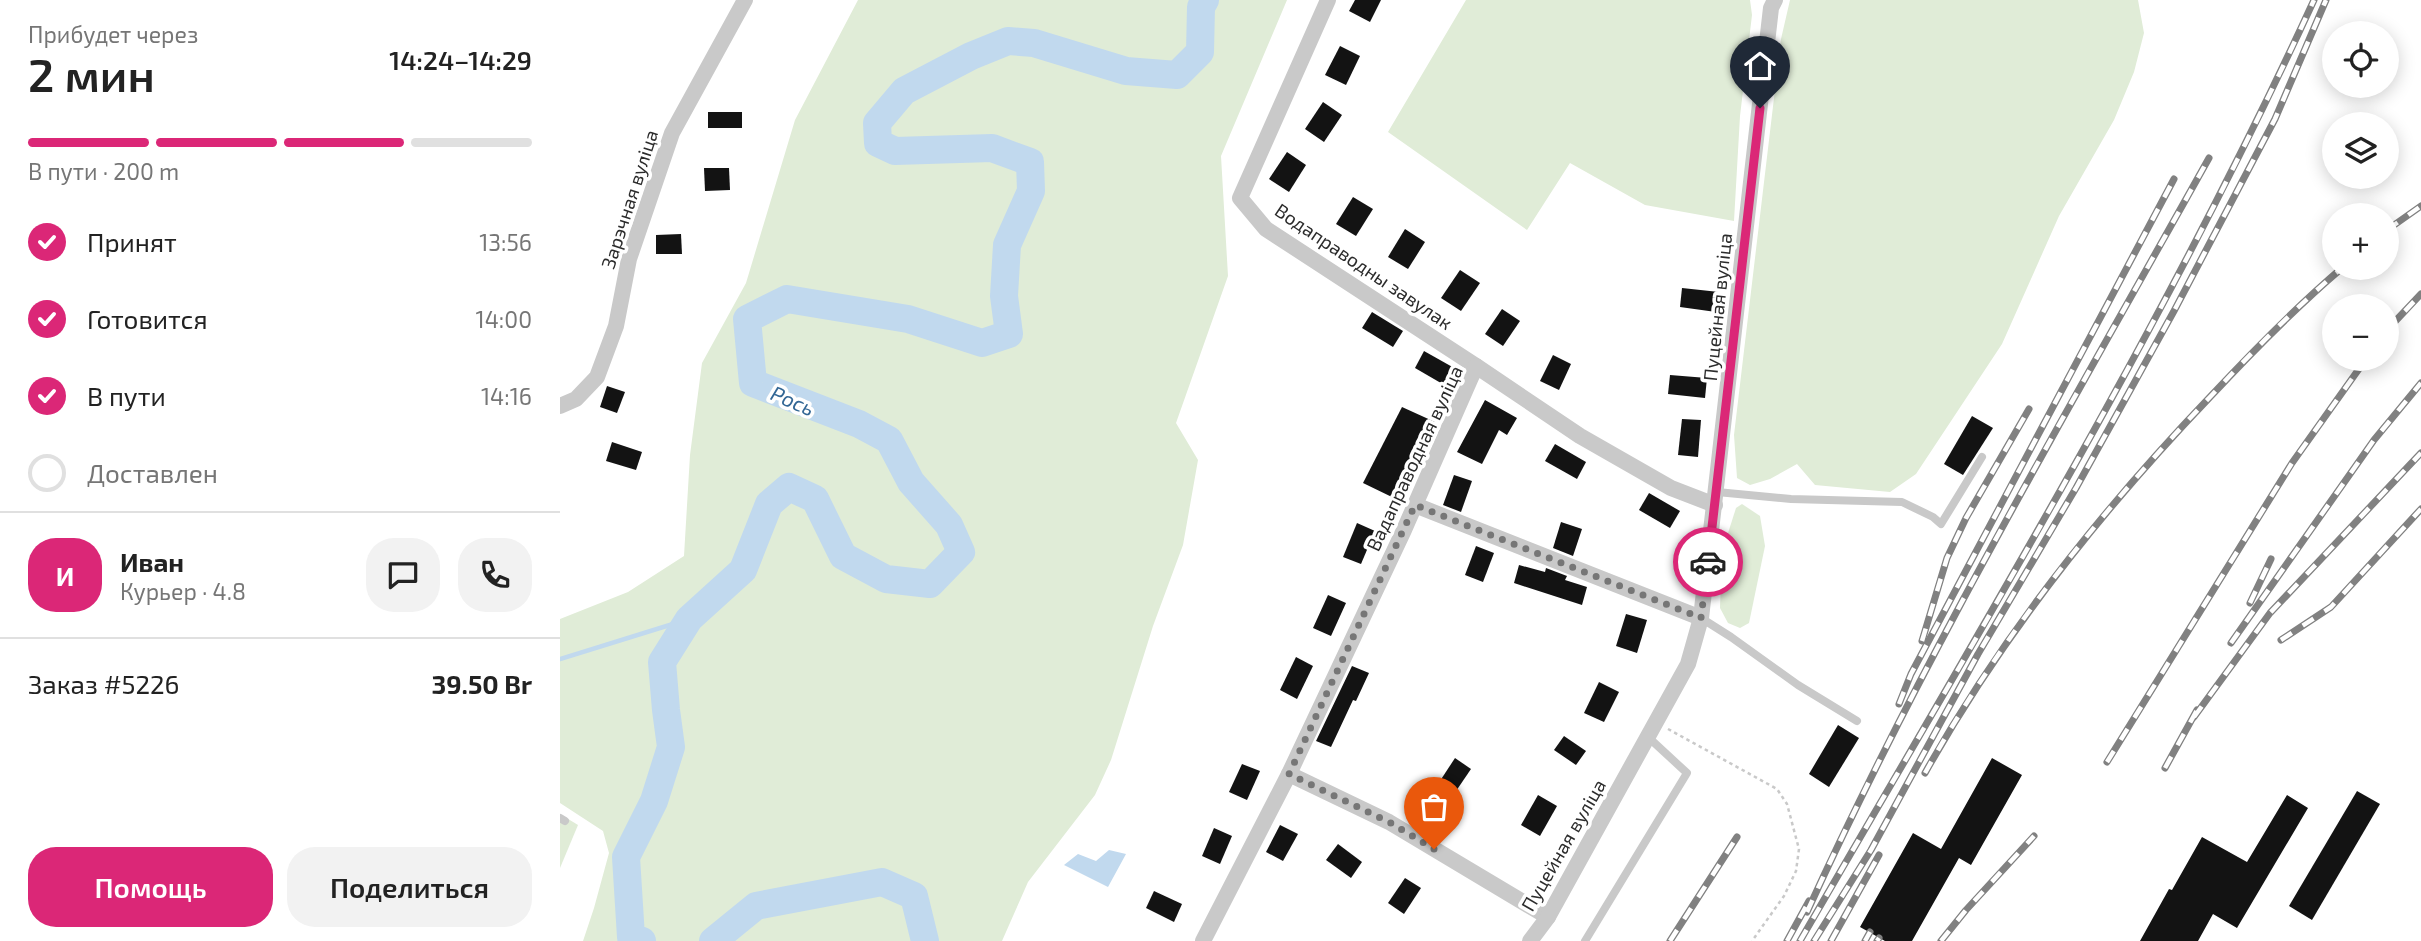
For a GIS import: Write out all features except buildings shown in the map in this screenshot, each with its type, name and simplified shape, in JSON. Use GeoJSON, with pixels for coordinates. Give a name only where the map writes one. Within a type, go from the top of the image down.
{"type":"FeatureCollection","features":[{"type":"Feature","properties":{"kind":"street","name":"Зарэчная вуліца"},"geometry":{"type":"LineString","coordinates":[[560,406],[576,399],[597,377],[617,327],[629,259],[672,133],[745,0]]}},
{"type":"Feature","properties":{"kind":"street","name":"Водаправодны завулак"},"geometry":{"type":"LineString","coordinates":[[1328,0],[1240,198],[1266,229],[1476,366]]}},
{"type":"Feature","properties":{"kind":"street","name":"Пуцейная вуліца"},"geometry":{"type":"LineString","coordinates":[[1530,941],[1548,917],[1688,664],[1701,618],[1771,8],[1775,0]]}},
{"type":"Feature","properties":{"kind":"street","name":"Вадаправодная вуліца"},"geometry":{"type":"LineString","coordinates":[[1203,941],[1289,774],[1415,505],[1476,366],[1592,442],[1671,488],[1716,498]]}},
{"type":"Feature","properties":{"kind":"street"},"geometry":{"type":"LineString","coordinates":[[1415,505],[1701,618]]}},
{"type":"Feature","properties":{"kind":"street"},"geometry":{"type":"LineString","coordinates":[[1289,774],[1389,822],[1548,917]]}},
{"type":"Feature","properties":{"kind":"lane"},"geometry":{"type":"LineString","coordinates":[[1716,498],[1902,502],[1933,516],[1941,524],[1982,457]]}},
{"type":"Feature","properties":{"kind":"lane"},"geometry":{"type":"LineString","coordinates":[[1701,618],[1731,636],[1798,685],[1857,721]]}},
{"type":"Feature","properties":{"kind":"lane"},"geometry":{"type":"LineString","coordinates":[[1585,941],[1687,773],[1652,730]]}},
{"type":"Feature","properties":{"kind":"path"},"geometry":{"type":"LineString","coordinates":[[1652,730],[1777,789],[1787,804],[1799,849],[1796,871],[1784,895],[1752,941]]}},
{"type":"Feature","properties":{"kind":"green space"},"geometry":{"type":"Polygon","coordinates":[[[858,0],[1287,0],[1221,156],[1228,276],[1176,423],[1198,460],[1183,545],[1153,626],[1111,760],[1095,795],[1028,882],[1002,941],[583,941],[609,853],[603,831],[560,803],[560,619],[628,592],[684,556],[690,455],[702,363],[746,283],[795,120],[858,0]]]}},
{"type":"Feature","properties":{"kind":"green space"},"geometry":{"type":"Polygon","coordinates":[[[1466,0],[1750,0],[1752,15],[1740,116],[1734,221],[1645,205],[1570,163],[1527,230],[1388,132],[1466,0]]]}},
{"type":"Feature","properties":{"kind":"green space"},"geometry":{"type":"Polygon","coordinates":[[[1790,0],[2138,0],[2144,33],[2134,72],[2114,120],[2059,216],[2002,344],[1916,474],[1890,492],[1815,485],[1797,464],[1770,479],[1750,485],[1737,478],[1734,435],[1781,39],[1790,0]]]}},
{"type":"Feature","properties":{"kind":"green space"},"geometry":{"type":"Polygon","coordinates":[[[1742,504],[1760,516],[1765,546],[1749,623],[1740,628],[1728,623],[1720,608],[1722,552],[1736,508],[1742,504]]]}},
{"type":"Feature","properties":{"kind":"green space"},"geometry":{"type":"Polygon","coordinates":[[[560,814],[578,825],[560,868],[560,814]]]}},
{"type":"Feature","properties":{"kind":"water"},"geometry":{"type":"Polygon","coordinates":[[[1109,850],[1126,854],[1108,887],[1064,865],[1078,854],[1096,861],[1109,850]]]}},
{"type":"Feature","properties":{"kind":"waterway","name":"Рось"},"geometry":{"type":"LineString","coordinates":[[642,941],[631,937],[626,857],[654,801],[671,747],[662,662],[689,619],[743,570],[769,504],[789,487],[815,499],[843,556],[886,579],[930,584],[961,552],[949,525],[911,482],[889,440],[859,424],[753,383],[747,319],[787,299],[908,319],[982,343],[1009,334],[1004,296],[1007,245],[1031,191],[1030,162],[992,148],[895,151],[878,143],[877,123],[904,91],[971,56],[1008,41],[1034,43],[1126,71],[1177,75],[1200,52],[1201,7],[1205,0]]}},
{"type":"Feature","properties":{"kind":"waterway"},"geometry":{"type":"LineString","coordinates":[[560,659],[689,619]]}},
{"type":"Feature","properties":{"kind":"waterway","name":"Рось"},"geometry":{"type":"LineString","coordinates":[[713,941],[756,906],[882,882],[914,896],[925,941]]}},
{"type":"Feature","properties":{"kind":"railway"},"geometry":{"type":"LineString","coordinates":[[1800,941],[2002,593],[2133,359],[2196,241],[2314,0]]}},
{"type":"Feature","properties":{"kind":"railway"},"geometry":{"type":"LineString","coordinates":[[1814,941],[1871,850],[1978,654],[2076,488],[2174,311],[2275,119],[2326,0]]}},
{"type":"Feature","properties":{"kind":"railway"},"geometry":{"type":"LineString","coordinates":[[1807,912],[1852,815],[1949,625],[2209,158]]}},
{"type":"Feature","properties":{"kind":"railway"},"geometry":{"type":"LineString","coordinates":[[1899,704],[1911,674],[2174,179]]}},
{"type":"Feature","properties":{"kind":"railway"},"geometry":{"type":"LineString","coordinates":[[2399,222],[2421,206]]}},
{"type":"Feature","properties":{"kind":"railway"},"geometry":{"type":"LineString","coordinates":[[1925,773],[2020,623],[2092,530],[2130,484],[2242,363],[2329,280]]}},
{"type":"Feature","properties":{"kind":"railway"},"geometry":{"type":"LineString","coordinates":[[2399,317],[2421,294]]}},
{"type":"Feature","properties":{"kind":"railway"},"geometry":{"type":"LineString","coordinates":[[2107,762],[2292,463],[2357,371]]}},
{"type":"Feature","properties":{"kind":"railway"},"geometry":{"type":"LineString","coordinates":[[2231,643],[2374,440],[2421,383]]}},
{"type":"Feature","properties":{"kind":"railway"},"geometry":{"type":"LineString","coordinates":[[1922,641],[1947,558],[1966,518],[2029,409]]}},
{"type":"Feature","properties":{"kind":"railway"},"geometry":{"type":"LineString","coordinates":[[2194,717],[2270,613],[2421,453]]}},
{"type":"Feature","properties":{"kind":"railway"},"geometry":{"type":"LineString","coordinates":[[2281,640],[2331,607],[2421,509]]}},
{"type":"Feature","properties":{"kind":"railway"},"geometry":{"type":"LineString","coordinates":[[2250,603],[2271,559]]}},
{"type":"Feature","properties":{"kind":"railway"},"geometry":{"type":"LineString","coordinates":[[2165,768],[2197,710]]}},
{"type":"Feature","properties":{"kind":"railway"},"geometry":{"type":"LineString","coordinates":[[1941,941],[2034,836]]}},
{"type":"Feature","properties":{"kind":"railway"},"geometry":{"type":"LineString","coordinates":[[1670,941],[1737,837]]}},
{"type":"Feature","properties":{"kind":"railway"},"geometry":{"type":"LineString","coordinates":[[1831,941],[1879,855]]}},
{"type":"Feature","properties":{"kind":"railway"},"geometry":{"type":"LineString","coordinates":[[1787,941],[1809,901]]}},
{"type":"Feature","properties":{"kind":"railway"},"geometry":{"type":"LineString","coordinates":[[1865,941],[1870,932]]}},
{"type":"Feature","properties":{"kind":"way so far"},"geometry":{"type":"LineString","coordinates":[[1434,849],[1389,822],[1289,774],[1415,505],[1701,618],[1708,562]]}},
{"type":"Feature","properties":{"kind":"route"},"geometry":{"type":"LineString","coordinates":[[1708,562],[1760,108]]}}]}
